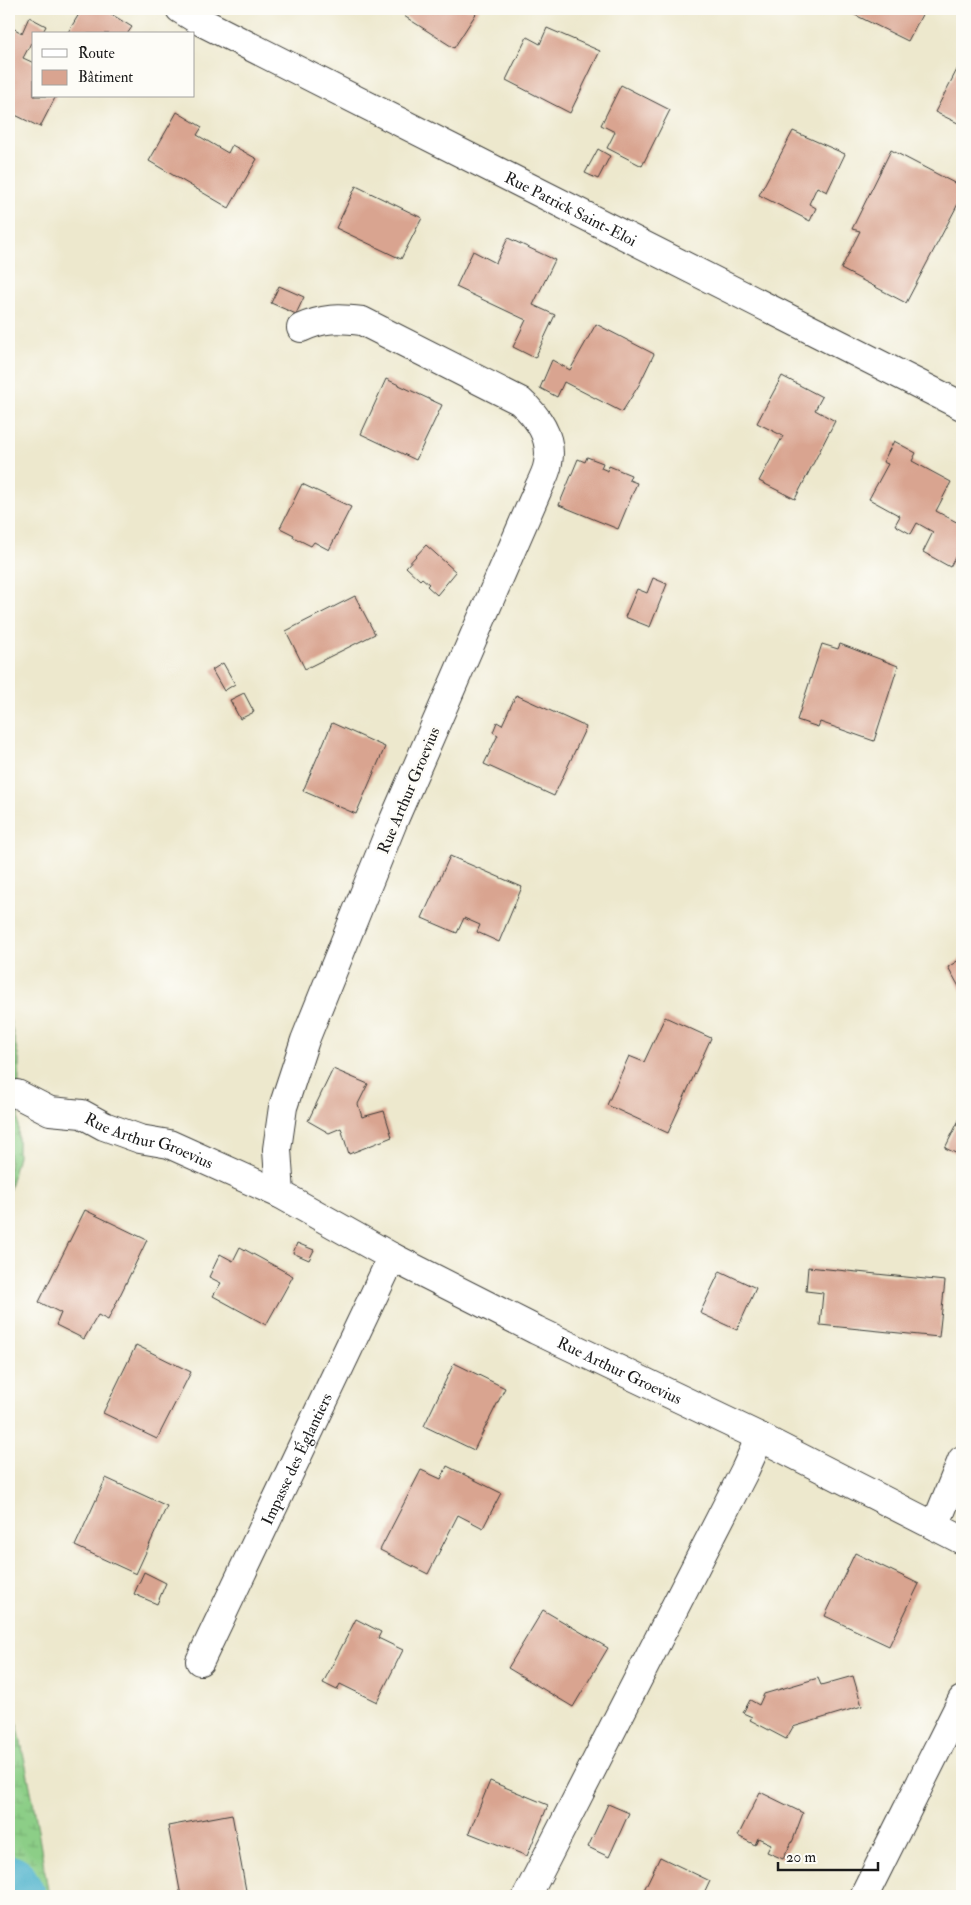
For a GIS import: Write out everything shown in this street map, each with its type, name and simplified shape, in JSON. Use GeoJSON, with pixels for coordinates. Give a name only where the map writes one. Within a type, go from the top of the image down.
{"type":"FeatureCollection","features":[{"type":"Feature","properties":{"kind":"street","name":"Rue Patrick Saint-Eloi"},"geometry":{"type":"LineString","coordinates":[[180,9],[198,20],[962,406]]}},
{"type":"Feature","properties":{"kind":"street","name":"Rue Arthur Groevius"},"geometry":{"type":"LineString","coordinates":[[280,1194],[277,1149],[283,1107],[305,1040],[393,822],[548,463],[549,442],[540,421],[520,401],[362,322],[341,318],[317,321],[301,328]]}},
{"type":"Feature","properties":{"kind":"street","name":"Rue Arthur Groevius"},"geometry":{"type":"LineString","coordinates":[[17,1094],[50,1111],[82,1114],[104,1126],[140,1139],[168,1144],[280,1194],[392,1257],[536,1330],[760,1437],[962,1540]]}},
{"type":"Feature","properties":{"kind":"street","name":"Impasse des Églantiers"},"geometry":{"type":"LineString","coordinates":[[200,1661],[392,1257]]}},
{"type":"Feature","properties":{"kind":"street"},"geometry":{"type":"LineString","coordinates":[[527,1896],[745,1470],[760,1437]]}},
{"type":"Feature","properties":{"kind":"street"},"geometry":{"type":"LineString","coordinates":[[935,1526],[962,1460]]}},
{"type":"Feature","properties":{"kind":"street"},"geometry":{"type":"LineString","coordinates":[[864,1896],[962,1700]]}},
{"type":"Feature","properties":{"kind":"green space"},"geometry":{"type":"Polygon","coordinates":[[[9,1015],[19,1060],[18,1156],[9,1192],[9,1015]]]}},
{"type":"Feature","properties":{"kind":"green space"},"geometry":{"type":"Polygon","coordinates":[[[9,1683],[33,1801],[49,1896],[9,1896],[9,1683]]]}},
{"type":"Feature","properties":{"kind":"building"},"geometry":{"type":"Polygon","coordinates":[[[82,9],[103,9],[132,27],[128,32],[68,32],[82,9]]]}},
{"type":"Feature","properties":{"kind":"building"},"geometry":{"type":"Polygon","coordinates":[[[408,9],[479,9],[454,48],[404,16],[408,9]]]}},
{"type":"Feature","properties":{"kind":"building"},"geometry":{"type":"Polygon","coordinates":[[[843,9],[925,9],[908,41],[843,9]]]}},
{"type":"Feature","properties":{"kind":"building"},"geometry":{"type":"Polygon","coordinates":[[[29,17],[46,26],[43,32],[32,32],[32,44],[23,58],[32,62],[32,98],[55,98],[40,127],[9,112],[9,26],[22,33],[29,17]]]}},
{"type":"Feature","properties":{"kind":"building"},"geometry":{"type":"Polygon","coordinates":[[[547,28],[600,51],[570,113],[506,80],[527,37],[540,44],[547,28]]]}},
{"type":"Feature","properties":{"kind":"building"},"geometry":{"type":"Polygon","coordinates":[[[962,60],[962,125],[935,112],[962,60]]]}},
{"type":"Feature","properties":{"kind":"building"},"geometry":{"type":"Polygon","coordinates":[[[621,85],[670,110],[642,166],[607,148],[615,132],[601,125],[621,85]]]}},
{"type":"Feature","properties":{"kind":"building"},"geometry":{"type":"Polygon","coordinates":[[[177,112],[202,127],[197,135],[228,153],[232,145],[257,159],[229,208],[149,161],[177,112]]]}},
{"type":"Feature","properties":{"kind":"building"},"geometry":{"type":"Polygon","coordinates":[[[793,131],[845,154],[827,192],[817,187],[809,204],[816,208],[810,221],[759,195],[793,131]]]}},
{"type":"Feature","properties":{"kind":"building"},"geometry":{"type":"Polygon","coordinates":[[[598,149],[610,156],[598,179],[585,173],[598,149]]]}},
{"type":"Feature","properties":{"kind":"building"},"geometry":{"type":"Polygon","coordinates":[[[891,150],[962,187],[962,195],[959,202],[906,303],[841,269],[860,231],[852,229],[891,150]]]}},
{"type":"Feature","properties":{"kind":"building"},"geometry":{"type":"Polygon","coordinates":[[[356,186],[422,218],[401,259],[336,228],[356,186]]]}},
{"type":"Feature","properties":{"kind":"building"},"geometry":{"type":"Polygon","coordinates":[[[508,238],[555,260],[533,305],[555,315],[535,358],[513,347],[526,320],[456,287],[473,251],[496,263],[508,238]]]}},
{"type":"Feature","properties":{"kind":"building"},"geometry":{"type":"Polygon","coordinates":[[[279,286],[304,297],[296,314],[271,303],[279,286]]]}},
{"type":"Feature","properties":{"kind":"building"},"geometry":{"type":"Polygon","coordinates":[[[596,324],[654,354],[639,385],[622,412],[564,382],[557,397],[540,388],[552,360],[570,370],[596,324]]]}},
{"type":"Feature","properties":{"kind":"building"},"geometry":{"type":"Polygon","coordinates":[[[782,376],[822,397],[815,410],[835,421],[795,499],[759,481],[783,436],[757,423],[782,376]]]}},
{"type":"Feature","properties":{"kind":"building"},"geometry":{"type":"Polygon","coordinates":[[[386,379],[442,405],[416,460],[361,434],[386,379]]]}},
{"type":"Feature","properties":{"kind":"building"},"geometry":{"type":"Polygon","coordinates":[[[894,441],[916,453],[912,461],[951,482],[936,511],[962,525],[962,544],[950,567],[923,552],[933,532],[917,523],[911,534],[895,525],[900,516],[869,499],[888,464],[883,462],[894,441]]]}},
{"type":"Feature","properties":{"kind":"building"},"geometry":{"type":"Polygon","coordinates":[[[587,457],[603,463],[601,468],[608,471],[609,466],[631,475],[629,480],[637,483],[618,529],[559,505],[578,459],[585,462],[587,457]]]}},
{"type":"Feature","properties":{"kind":"building"},"geometry":{"type":"Polygon","coordinates":[[[302,484],[351,507],[329,550],[314,542],[311,546],[280,528],[302,484]]]}},
{"type":"Feature","properties":{"kind":"building"},"geometry":{"type":"Polygon","coordinates":[[[426,545],[456,572],[437,595],[427,586],[429,584],[422,578],[420,580],[406,567],[426,545]]]}},
{"type":"Feature","properties":{"kind":"building"},"geometry":{"type":"Polygon","coordinates":[[[653,578],[667,584],[650,627],[625,617],[637,589],[647,593],[653,578]]]}},
{"type":"Feature","properties":{"kind":"building"},"geometry":{"type":"Polygon","coordinates":[[[355,596],[375,634],[305,669],[286,631],[355,596]]]}},
{"type":"Feature","properties":{"kind":"building"},"geometry":{"type":"Polygon","coordinates":[[[822,644],[838,649],[840,644],[898,666],[874,741],[820,722],[818,727],[797,720],[822,644]]]}},
{"type":"Feature","properties":{"kind":"building"},"geometry":{"type":"Polygon","coordinates":[[[223,663],[235,684],[224,691],[212,670],[223,663]]]}},
{"type":"Feature","properties":{"kind":"building"},"geometry":{"type":"Polygon","coordinates":[[[244,693],[254,712],[240,719],[230,700],[244,693]]]}},
{"type":"Feature","properties":{"kind":"building"},"geometry":{"type":"Polygon","coordinates":[[[516,695],[586,727],[554,796],[484,764],[498,735],[493,732],[497,722],[502,725],[516,695]]]}},
{"type":"Feature","properties":{"kind":"building"},"geometry":{"type":"Polygon","coordinates":[[[332,723],[385,747],[356,814],[303,791],[332,723]]]}},
{"type":"Feature","properties":{"kind":"building"},"geometry":{"type":"Polygon","coordinates":[[[450,856],[522,887],[499,942],[477,932],[480,925],[464,918],[457,933],[422,918],[450,856]]]}},
{"type":"Feature","properties":{"kind":"building"},"geometry":{"type":"Polygon","coordinates":[[[962,958],[962,992],[948,967],[962,958]]]}},
{"type":"Feature","properties":{"kind":"building"},"geometry":{"type":"Polygon","coordinates":[[[665,1017],[711,1038],[668,1133],[607,1105],[629,1056],[644,1062],[665,1017]]]}},
{"type":"Feature","properties":{"kind":"building"},"geometry":{"type":"Polygon","coordinates":[[[333,1069],[368,1084],[358,1104],[362,1117],[384,1111],[392,1137],[349,1154],[341,1128],[329,1133],[308,1121],[333,1069]]]}},
{"type":"Feature","properties":{"kind":"building"},"geometry":{"type":"Polygon","coordinates":[[[962,1114],[962,1156],[945,1148],[962,1114]]]}},
{"type":"Feature","properties":{"kind":"building"},"geometry":{"type":"Polygon","coordinates":[[[85,1210],[147,1240],[108,1320],[98,1315],[84,1339],[56,1325],[61,1313],[39,1302],[85,1210]]]}},
{"type":"Feature","properties":{"kind":"building"},"geometry":{"type":"Polygon","coordinates":[[[297,1243],[314,1250],[309,1260],[293,1253],[297,1243]]]}},
{"type":"Feature","properties":{"kind":"building"},"geometry":{"type":"Polygon","coordinates":[[[240,1247],[293,1276],[266,1325],[213,1296],[221,1283],[209,1277],[220,1254],[233,1261],[240,1247]]]}},
{"type":"Feature","properties":{"kind":"building"},"geometry":{"type":"Polygon","coordinates":[[[808,1267],[945,1281],[939,1337],[820,1325],[823,1293],[806,1291],[808,1267]]]}},
{"type":"Feature","properties":{"kind":"building"},"geometry":{"type":"Polygon","coordinates":[[[720,1271],[756,1288],[737,1330],[700,1313],[720,1271]]]}},
{"type":"Feature","properties":{"kind":"building"},"geometry":{"type":"Polygon","coordinates":[[[136,1345],[191,1372],[157,1439],[103,1413],[136,1345]]]}},
{"type":"Feature","properties":{"kind":"building"},"geometry":{"type":"Polygon","coordinates":[[[454,1363],[505,1388],[474,1450],[424,1426],[454,1363]]]}},
{"type":"Feature","properties":{"kind":"building"},"geometry":{"type":"Polygon","coordinates":[[[447,1466],[501,1493],[483,1528],[458,1515],[428,1574],[380,1550],[421,1470],[441,1479],[447,1466]]]}},
{"type":"Feature","properties":{"kind":"building"},"geometry":{"type":"Polygon","coordinates":[[[106,1478],[167,1506],[136,1574],[75,1546],[106,1478]]]}},
{"type":"Feature","properties":{"kind":"building"},"geometry":{"type":"Polygon","coordinates":[[[855,1553],[919,1584],[889,1646],[825,1616],[855,1553]]]}},
{"type":"Feature","properties":{"kind":"building"},"geometry":{"type":"Polygon","coordinates":[[[144,1572],[166,1583],[157,1604],[134,1594],[144,1572]]]}},
{"type":"Feature","properties":{"kind":"building"},"geometry":{"type":"Polygon","coordinates":[[[543,1610],[608,1648],[573,1707],[508,1668],[543,1610]]]}},
{"type":"Feature","properties":{"kind":"building"},"geometry":{"type":"Polygon","coordinates":[[[356,1619],[381,1632],[378,1638],[403,1650],[377,1702],[340,1684],[337,1690],[323,1683],[356,1619]]]}},
{"type":"Feature","properties":{"kind":"building"},"geometry":{"type":"Polygon","coordinates":[[[853,1676],[862,1706],[793,1727],[786,1739],[750,1720],[752,1717],[743,1713],[750,1700],[759,1705],[764,1694],[818,1678],[821,1685],[853,1676]]]}},
{"type":"Feature","properties":{"kind":"building"},"geometry":{"type":"Polygon","coordinates":[[[490,1781],[548,1805],[527,1856],[469,1833],[490,1781]]]}},
{"type":"Feature","properties":{"kind":"building"},"geometry":{"type":"Polygon","coordinates":[[[760,1792],[803,1813],[793,1840],[783,1859],[767,1852],[771,1844],[758,1838],[755,1845],[738,1836],[760,1792]]]}},
{"type":"Feature","properties":{"kind":"building"},"geometry":{"type":"Polygon","coordinates":[[[608,1804],[629,1813],[609,1857],[588,1847],[608,1804]]]}},
{"type":"Feature","properties":{"kind":"building"},"geometry":{"type":"Polygon","coordinates":[[[232,1814],[247,1896],[181,1896],[168,1826],[232,1814]]]}},
{"type":"Feature","properties":{"kind":"building"},"geometry":{"type":"Polygon","coordinates":[[[660,1857],[710,1881],[703,1896],[641,1896],[660,1857]]]}},
{"type":"Feature","properties":{"kind":"waterway"},"geometry":{"type":"LineString","coordinates":[[9,1885],[15,1896]]}}]}
